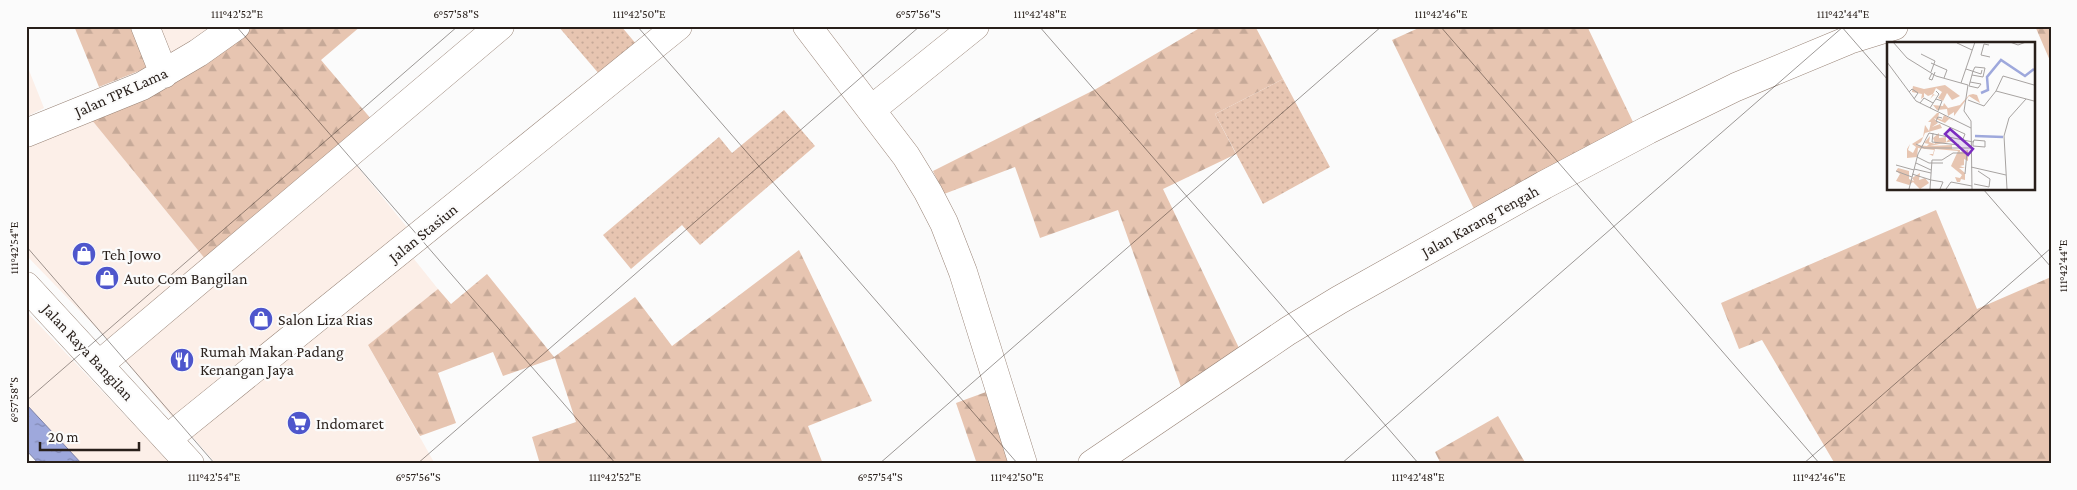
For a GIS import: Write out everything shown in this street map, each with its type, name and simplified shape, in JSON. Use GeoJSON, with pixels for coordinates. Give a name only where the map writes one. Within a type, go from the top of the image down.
{"type":"FeatureCollection","features":[{"type":"Feature","properties":{"kind":"street"},"geometry":{"type":"LineString","coordinates":[[145,26],[164,74]]}},
{"type":"Feature","properties":{"kind":"street","name":"Jalan TPK Lama"},"geometry":{"type":"LineString","coordinates":[[26,132],[119,96],[164,74],[236,26]]}},
{"type":"Feature","properties":{"kind":"street"},"geometry":{"type":"LineString","coordinates":[[100,364],[500,26]]}},
{"type":"Feature","properties":{"kind":"street","name":"Jalan Stasiun"},"geometry":{"type":"LineString","coordinates":[[167,439],[678,26]]}},
{"type":"Feature","properties":{"kind":"street"},"geometry":{"type":"LineString","coordinates":[[807,26],[906,156],[944,223],[973,303],[1023,464]]}},
{"type":"Feature","properties":{"kind":"street"},"geometry":{"type":"LineString","coordinates":[[872,109],[975,26]]}},
{"type":"Feature","properties":{"kind":"street","name":"Jalan Karang Tengah"},"geometry":{"type":"LineString","coordinates":[[1092,464],[1243,360],[1325,309],[1544,185],[1648,130],[1736,87],[1849,40],[1894,26]]}},
{"type":"Feature","properties":{"kind":"street","name":"Jalan Raya Bangilan"},"geometry":{"type":"LineString","coordinates":[[26,286],[100,364],[190,464]]}},
{"type":"Feature","properties":{"kind":"shaded area"},"geometry":{"type":"Polygon","coordinates":[[[159,26],[218,26],[171,56],[159,26]]]}},
{"type":"Feature","properties":{"kind":"shaded area"},"geometry":{"type":"Polygon","coordinates":[[[26,63],[44,108],[26,117],[26,63]]]}},
{"type":"Feature","properties":{"kind":"shaded area"},"geometry":{"type":"Polygon","coordinates":[[[91,119],[206,260],[109,341],[26,255],[26,145],[91,119]]]}},
{"type":"Feature","properties":{"kind":"shaded area"},"geometry":{"type":"Polygon","coordinates":[[[352,160],[411,232],[177,423],[118,352],[352,160]]]}},
{"type":"Feature","properties":{"kind":"shaded area"},"geometry":{"type":"Polygon","coordinates":[[[410,254],[438,289],[368,345],[435,464],[216,464],[190,434],[410,254]]]}},
{"type":"Feature","properties":{"kind":"shaded area"},"geometry":{"type":"Polygon","coordinates":[[[26,311],[170,464],[82,464],[26,404],[26,311]]]}},
{"type":"Feature","properties":{"kind":"green space"},"geometry":{"type":"Polygon","coordinates":[[[74,26],[133,26],[149,67],[99,87],[74,26]]]}},
{"type":"Feature","properties":{"kind":"green space"},"geometry":{"type":"Polygon","coordinates":[[[254,26],[361,26],[321,60],[372,120],[206,260],[91,119],[238,39],[254,26]]]}},
{"type":"Feature","properties":{"kind":"green space"},"geometry":{"type":"Polygon","coordinates":[[[558,26],[621,26],[637,45],[600,75],[558,26]]]}},
{"type":"Feature","properties":{"kind":"green space"},"geometry":{"type":"Polygon","coordinates":[[[1203,26],[1255,26],[1283,79],[1215,114],[1236,154],[1163,189],[1239,348],[1181,387],[1118,210],[1040,238],[1015,167],[944,194],[933,171],[1096,89],[1203,26]]]}},
{"type":"Feature","properties":{"kind":"green space"},"geometry":{"type":"Polygon","coordinates":[[[1423,26],[1587,26],[1633,122],[1474,209],[1392,40],[1423,26]]]}},
{"type":"Feature","properties":{"kind":"green space"},"geometry":{"type":"Polygon","coordinates":[[[2035,26],[2051,26],[2051,63],[2035,26]]]}},
{"type":"Feature","properties":{"kind":"green space"},"geometry":{"type":"Polygon","coordinates":[[[1283,79],[1330,167],[1263,204],[1215,114],[1283,79]]]}},
{"type":"Feature","properties":{"kind":"green space"},"geometry":{"type":"Polygon","coordinates":[[[784,110],[815,146],[700,245],[682,225],[631,269],[603,235],[719,137],[732,153],[784,110]]]}},
{"type":"Feature","properties":{"kind":"green space"},"geometry":{"type":"Polygon","coordinates":[[[1936,210],[1977,309],[2051,277],[2051,464],[1835,464],[1762,340],[1739,349],[1721,303],[1936,210]]]}},
{"type":"Feature","properties":{"kind":"green space"},"geometry":{"type":"Polygon","coordinates":[[[799,250],[872,401],[808,426],[823,464],[540,464],[532,437],[576,422],[555,358],[503,376],[493,352],[438,373],[456,423],[420,436],[368,345],[438,289],[451,304],[487,274],[554,357],[635,297],[672,346],[799,250]]]}},
{"type":"Feature","properties":{"kind":"green space"},"geometry":{"type":"Polygon","coordinates":[[[986,392],[1009,464],[977,464],[956,403],[986,392]]]}},
{"type":"Feature","properties":{"kind":"green space"},"geometry":{"type":"Polygon","coordinates":[[[1498,416],[1526,464],[1441,464],[1435,452],[1498,416]]]}},
{"type":"Feature","properties":{"kind":"water"},"geometry":{"type":"Polygon","coordinates":[[[26,404],[82,464],[39,464],[26,450],[26,404]]]}},
{"type":"Feature","properties":{"kind":"place","name":"Teh Jowo"},"geometry":{"type":"Point","coordinates":[84,254]}},
{"type":"Feature","properties":{"kind":"place","name":"Auto Com Bangilan"},"geometry":{"type":"Point","coordinates":[107,278]}},
{"type":"Feature","properties":{"kind":"place","name":"Salon Liza Rias"},"geometry":{"type":"Point","coordinates":[261,319]}},
{"type":"Feature","properties":{"kind":"place","name":"Rumah Makan Padang Kenangan Jaya"},"geometry":{"type":"Point","coordinates":[182,360]}},
{"type":"Feature","properties":{"kind":"place","name":"Indomaret"},"geometry":{"type":"Point","coordinates":[299,423]}}]}
